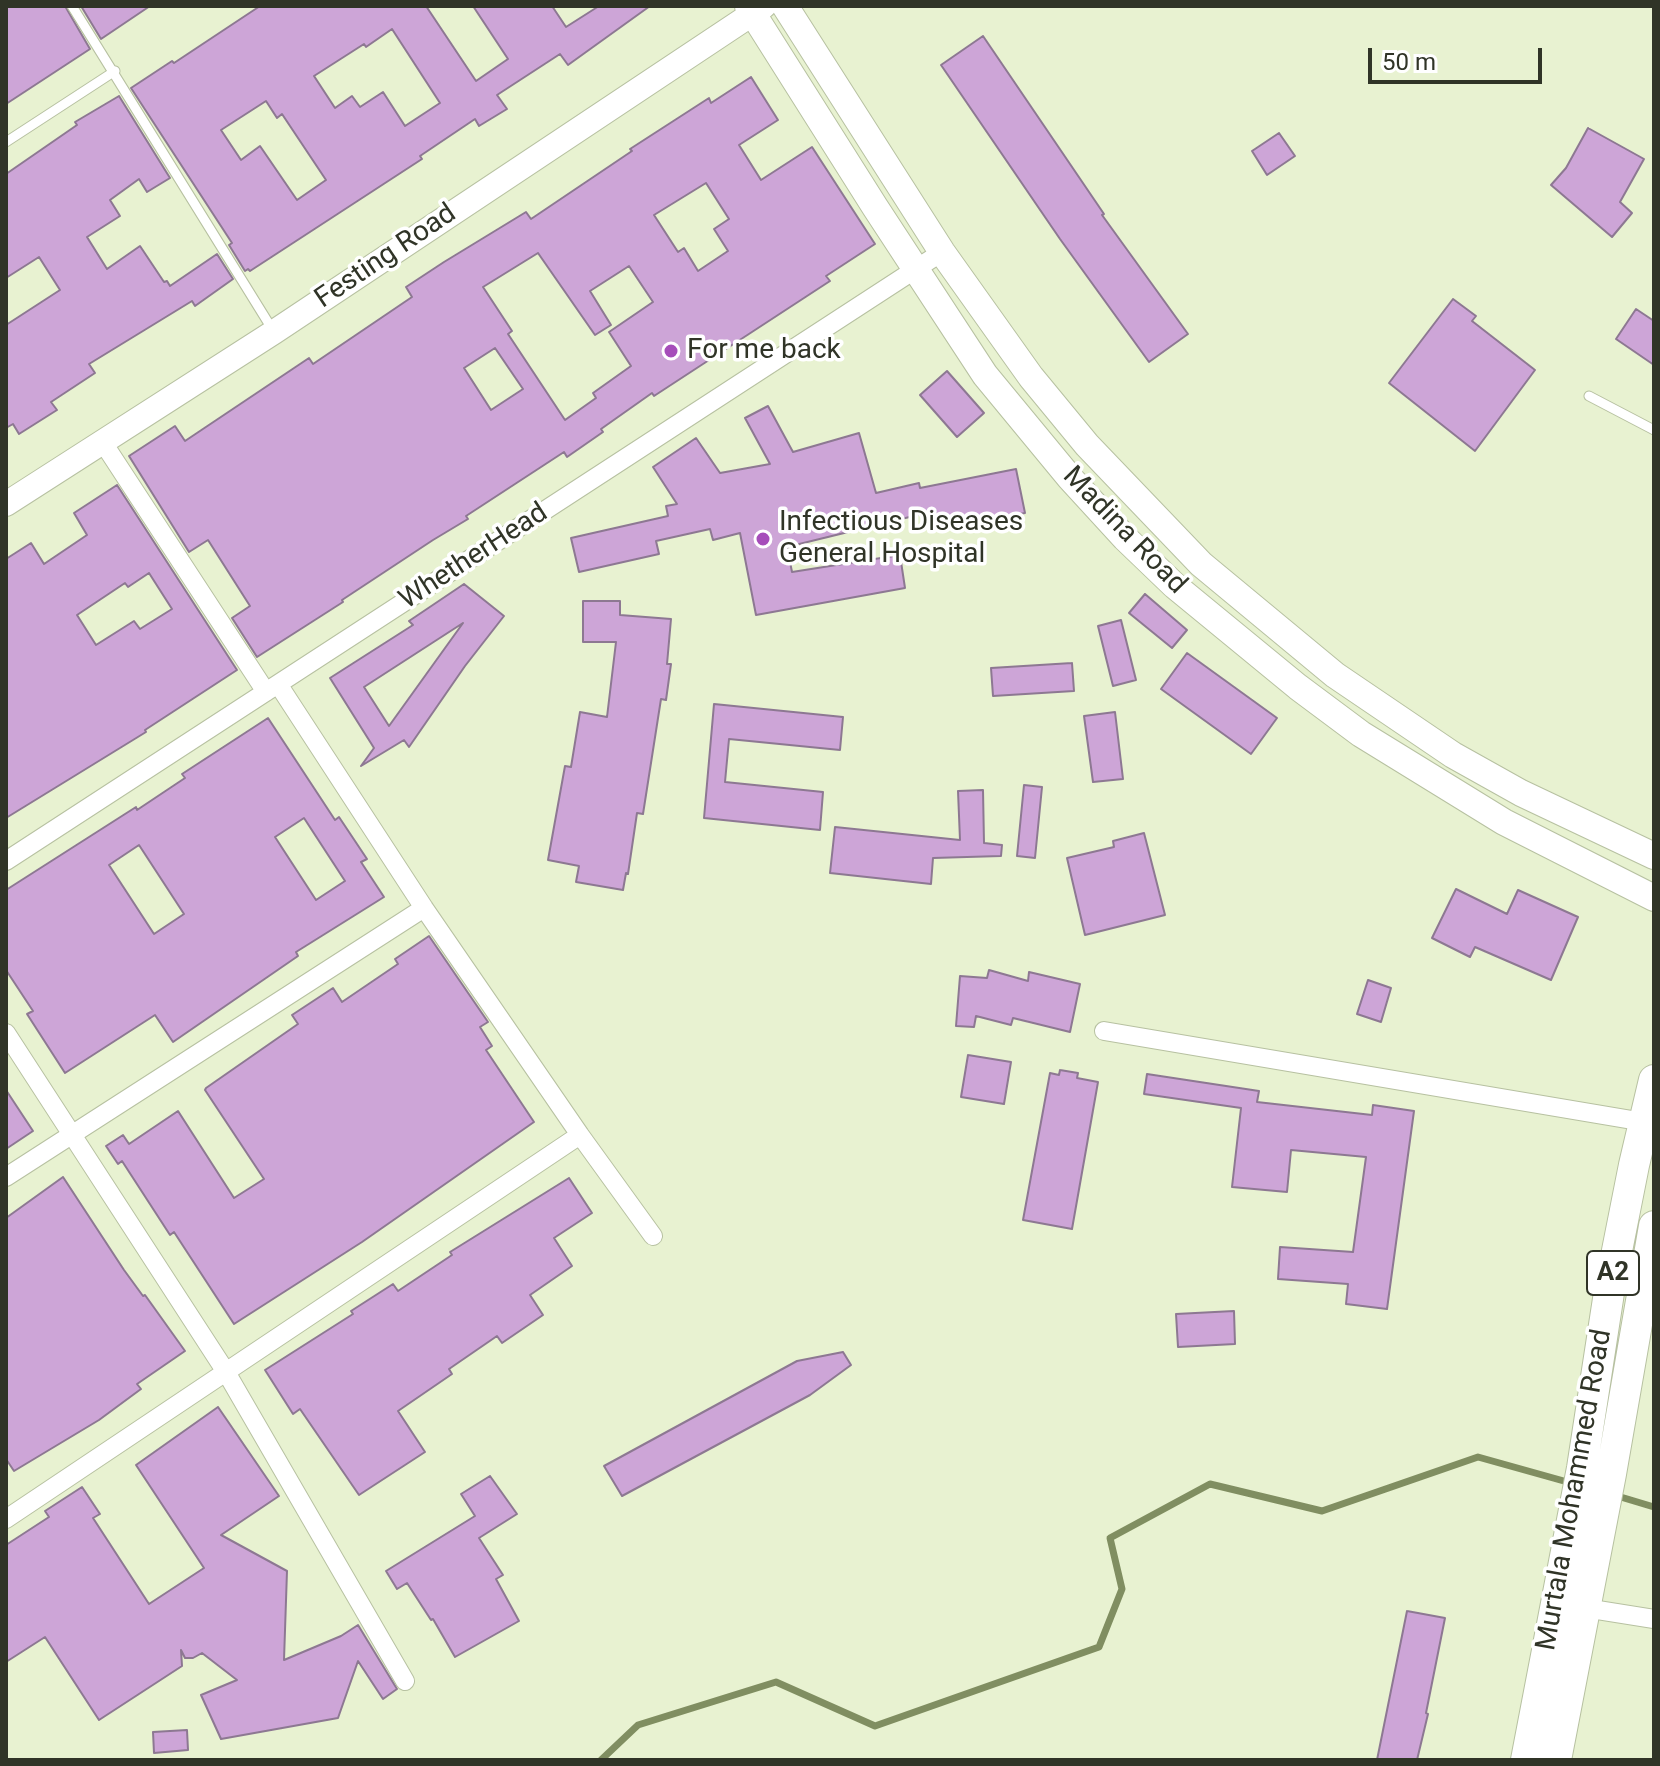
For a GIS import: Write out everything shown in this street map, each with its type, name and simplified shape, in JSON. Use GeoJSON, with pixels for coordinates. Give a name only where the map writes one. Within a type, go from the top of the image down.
{"type":"FeatureCollection","features":[{"type":"Feature","properties":{"kind":"highway","name":"Murtala Mohammed Road"},"geometry":{"type":"LineString","coordinates":[[1526,1760],[1587,1521],[1596,1471],[1610,1286],[1654,1080]]}},
{"type":"Feature","properties":{"kind":"highway","name":"Murtala Mohammed Road"},"geometry":{"type":"LineString","coordinates":[[1596,1471],[1648,1291],[1654,1226]]}},
{"type":"Feature","properties":{"kind":"highway","name":"Murtala Mohammed Road"},"geometry":{"type":"LineString","coordinates":[[1556,1760],[1585,1608],[1587,1521]]}},
{"type":"Feature","properties":{"kind":"main road","name":"Madina Road"},"geometry":{"type":"LineString","coordinates":[[785,6],[942,252],[1023,366],[1087,445],[1201,564],[1288,638],[1359,692],[1453,755],[1521,793],[1654,856]]}},
{"type":"Feature","properties":{"kind":"main road","name":"Madina Road"},"geometry":{"type":"LineString","coordinates":[[755,8],[916,270],[985,375],[1125,538],[1175,586],[1298,687],[1361,734],[1504,822],[1654,898]]}},
{"type":"Feature","properties":{"kind":"street","name":"Festing Road"},"geometry":{"type":"LineString","coordinates":[[6,504],[274,332],[755,8]]}},
{"type":"Feature","properties":{"kind":"street","name":"WhetherHead"},"geometry":{"type":"LineString","coordinates":[[6,861],[942,252]]}},
{"type":"Feature","properties":{"kind":"street"},"geometry":{"type":"LineString","coordinates":[[102,441],[580,1135],[653,1236]]}},
{"type":"Feature","properties":{"kind":"street"},"geometry":{"type":"LineString","coordinates":[[6,1177],[424,908]]}},
{"type":"Feature","properties":{"kind":"street"},"geometry":{"type":"LineString","coordinates":[[1104,1031],[1644,1122]]}},
{"type":"Feature","properties":{"kind":"street"},"geometry":{"type":"LineString","coordinates":[[6,1033],[226,1372],[405,1681]]}},
{"type":"Feature","properties":{"kind":"street"},"geometry":{"type":"LineString","coordinates":[[6,1519],[580,1135]]}},
{"type":"Feature","properties":{"kind":"street"},"geometry":{"type":"LineString","coordinates":[[1585,1608],[1654,1619]]}},
{"type":"Feature","properties":{"kind":"lane"},"geometry":{"type":"LineString","coordinates":[[72,6],[274,332]]}},
{"type":"Feature","properties":{"kind":"lane"},"geometry":{"type":"LineString","coordinates":[[6,142],[115,71]]}},
{"type":"Feature","properties":{"kind":"lane"},"geometry":{"type":"LineString","coordinates":[[1589,396],[1654,430]]}},
{"type":"Feature","properties":{"kind":"building"},"geometry":{"type":"Polygon","coordinates":[[[6,6],[65,6],[90,49],[6,104],[6,6]]]}},
{"type":"Feature","properties":{"kind":"building"},"geometry":{"type":"Polygon","coordinates":[[[81,6],[150,6],[101,39],[81,6]]]}},
{"type":"Feature","properties":{"kind":"building"},"geometry":{"type":"Polygon","coordinates":[[[260,6],[426,6],[476,81],[508,59],[473,6],[552,6],[566,27],[599,6],[650,6],[568,65],[560,54],[497,95],[507,109],[479,126],[475,119],[420,156],[422,159],[250,271],[245,271],[229,245],[232,243],[131,88],[172,61],[174,63],[260,6]],[[392,29],[314,76],[335,108],[352,96],[360,107],[383,92],[405,126],[440,103],[392,29]],[[266,101],[221,130],[241,160],[260,146],[297,200],[326,180],[282,114],[277,118],[266,101]]]}},
{"type":"Feature","properties":{"kind":"building"},"geometry":{"type":"Polygon","coordinates":[[[983,36],[1102,215],[1188,334],[1149,362],[941,65],[983,36]]]}},
{"type":"Feature","properties":{"kind":"building"},"geometry":{"type":"Polygon","coordinates":[[[751,77],[778,120],[739,145],[761,180],[812,147],[875,244],[826,276],[830,281],[654,396],[652,393],[567,457],[564,452],[466,516],[468,519],[257,657],[232,618],[250,606],[208,540],[189,552],[129,456],[175,426],[185,441],[309,358],[313,364],[412,297],[406,287],[444,262],[526,212],[531,219],[709,98],[711,103],[751,77]],[[706,183],[654,215],[678,252],[684,248],[698,271],[728,251],[714,229],[729,219],[706,183]],[[538,253],[483,287],[512,331],[508,334],[565,420],[596,398],[593,393],[631,366],[609,332],[653,302],[629,266],[590,291],[611,325],[595,335],[538,253]],[[495,348],[464,368],[491,410],[523,389],[495,348]]]}},
{"type":"Feature","properties":{"kind":"building"},"geometry":{"type":"Polygon","coordinates":[[[119,96],[170,178],[147,192],[139,179],[110,200],[120,216],[87,237],[107,269],[140,246],[170,286],[217,254],[233,279],[195,306],[192,301],[89,364],[95,373],[51,402],[57,410],[19,434],[13,424],[6,428],[6,325],[60,290],[39,257],[6,278],[6,174],[77,125],[75,122],[119,96]]]}},
{"type":"Feature","properties":{"kind":"building"},"geometry":{"type":"Polygon","coordinates":[[[1588,128],[1644,159],[1620,202],[1632,213],[1612,237],[1551,185],[1566,168],[1588,128]]]}},
{"type":"Feature","properties":{"kind":"building"},"geometry":{"type":"Polygon","coordinates":[[[1279,133],[1295,156],[1267,175],[1252,151],[1279,133]]]}},
{"type":"Feature","properties":{"kind":"building"},"geometry":{"type":"Polygon","coordinates":[[[1453,299],[1476,316],[1472,321],[1535,370],[1475,451],[1389,383],[1453,299]]]}},
{"type":"Feature","properties":{"kind":"building"},"geometry":{"type":"Polygon","coordinates":[[[1636,309],[1654,321],[1654,365],[1616,339],[1636,309]]]}},
{"type":"Feature","properties":{"kind":"building"},"geometry":{"type":"Polygon","coordinates":[[[947,371],[984,413],[957,437],[920,395],[947,371]]]}},
{"type":"Feature","properties":{"kind":"building"},"geometry":{"type":"Polygon","coordinates":[[[768,406],[793,452],[859,433],[876,493],[919,483],[920,488],[1016,469],[1025,513],[938,530],[934,511],[787,547],[792,572],[900,555],[905,588],[756,615],[740,533],[713,540],[710,529],[656,541],[659,554],[579,572],[571,538],[668,516],[666,506],[677,504],[653,467],[696,438],[720,473],[770,464],[745,418],[768,406]]]}},
{"type":"Feature","properties":{"kind":"building"},"geometry":{"type":"Polygon","coordinates":[[[117,485],[237,670],[146,732],[6,818],[6,559],[31,543],[44,564],[87,535],[74,513],[117,485]],[[149,573],[128,587],[125,583],[77,615],[96,645],[134,621],[140,629],[172,609],[149,573]]]}},
{"type":"Feature","properties":{"kind":"building"},"geometry":{"type":"Polygon","coordinates":[[[464,584],[504,616],[409,747],[404,740],[361,766],[374,748],[330,678],[413,625],[409,621],[464,584]],[[463,623],[364,687],[389,726],[463,623]]]}},
{"type":"Feature","properties":{"kind":"building"},"geometry":{"type":"Polygon","coordinates":[[[1145,594],[1187,630],[1172,648],[1129,613],[1145,594]]]}},
{"type":"Feature","properties":{"kind":"building"},"geometry":{"type":"Polygon","coordinates":[[[583,601],[620,601],[620,615],[671,619],[667,664],[671,664],[666,700],[661,699],[643,814],[637,813],[623,890],[576,882],[579,866],[548,860],[565,766],[571,767],[580,712],[607,717],[616,642],[583,642],[583,601]]]}},
{"type":"Feature","properties":{"kind":"building"},"geometry":{"type":"Polygon","coordinates":[[[1121,620],[1136,680],[1113,686],[1098,626],[1121,620]]]}},
{"type":"Feature","properties":{"kind":"building"},"geometry":{"type":"Polygon","coordinates":[[[1187,653],[1277,718],[1251,754],[1161,689],[1187,653]]]}},
{"type":"Feature","properties":{"kind":"building"},"geometry":{"type":"Polygon","coordinates":[[[1072,663],[1074,691],[993,696],[991,668],[1072,663]]]}},
{"type":"Feature","properties":{"kind":"building"},"geometry":{"type":"Polygon","coordinates":[[[714,704],[843,717],[840,750],[729,739],[725,782],[823,792],[820,830],[704,818],[714,704]]]}},
{"type":"Feature","properties":{"kind":"building"},"geometry":{"type":"Polygon","coordinates":[[[1115,712],[1123,779],[1093,782],[1084,716],[1115,712]]]}},
{"type":"Feature","properties":{"kind":"building"},"geometry":{"type":"Polygon","coordinates":[[[268,718],[335,820],[339,817],[367,859],[361,862],[384,897],[296,952],[298,956],[173,1042],[155,1015],[65,1073],[27,1014],[33,1011],[6,970],[6,890],[136,807],[137,810],[185,778],[182,774],[268,718]],[[304,818],[275,837],[316,900],[345,881],[304,818]],[[139,845],[109,865],[154,934],[184,914],[139,845]]]}},
{"type":"Feature","properties":{"kind":"building"},"geometry":{"type":"Polygon","coordinates":[[[1024,785],[1042,787],[1035,858],[1017,856],[1024,785]]]}},
{"type":"Feature","properties":{"kind":"building"},"geometry":{"type":"Polygon","coordinates":[[[983,790],[984,843],[1002,845],[1001,856],[933,858],[931,884],[830,873],[835,827],[960,840],[958,791],[983,790]]]}},
{"type":"Feature","properties":{"kind":"building"},"geometry":{"type":"Polygon","coordinates":[[[1144,833],[1165,915],[1085,935],[1067,858],[1114,847],[1113,841],[1144,833]]]}},
{"type":"Feature","properties":{"kind":"building"},"geometry":{"type":"Polygon","coordinates":[[[1456,889],[1507,914],[1518,890],[1578,917],[1551,980],[1475,947],[1470,957],[1432,938],[1456,889]]]}},
{"type":"Feature","properties":{"kind":"building"},"geometry":{"type":"Polygon","coordinates":[[[429,936],[488,1022],[480,1027],[492,1046],[486,1050],[534,1122],[362,1242],[234,1324],[174,1232],[170,1235],[122,1161],[118,1164],[106,1146],[123,1135],[129,1144],[178,1111],[234,1198],[264,1179],[206,1088],[298,1024],[292,1015],[333,988],[342,1002],[398,964],[395,959],[429,936]]]}},
{"type":"Feature","properties":{"kind":"building"},"geometry":{"type":"Polygon","coordinates":[[[989,970],[1028,981],[1029,972],[1080,984],[1070,1032],[1013,1018],[1011,1025],[976,1016],[974,1027],[956,1026],[960,976],[987,978],[989,970]]]}},
{"type":"Feature","properties":{"kind":"building"},"geometry":{"type":"Polygon","coordinates":[[[1368,980],[1391,988],[1381,1022],[1357,1014],[1368,980]]]}},
{"type":"Feature","properties":{"kind":"building"},"geometry":{"type":"Polygon","coordinates":[[[968,1055],[1011,1062],[1004,1104],[961,1097],[968,1055]]]}},
{"type":"Feature","properties":{"kind":"building"},"geometry":{"type":"Polygon","coordinates":[[[1060,1070],[1078,1073],[1077,1078],[1098,1082],[1072,1229],[1023,1220],[1050,1073],[1059,1075],[1060,1070]]]}},
{"type":"Feature","properties":{"kind":"building"},"geometry":{"type":"Polygon","coordinates":[[[1147,1074],[1259,1091],[1257,1102],[1372,1115],[1373,1105],[1414,1111],[1387,1309],[1346,1304],[1348,1284],[1278,1279],[1280,1247],[1353,1252],[1366,1157],[1291,1150],[1287,1192],[1232,1187],[1241,1108],[1144,1094],[1147,1074]]]}},
{"type":"Feature","properties":{"kind":"building"},"geometry":{"type":"Polygon","coordinates":[[[6,1090],[33,1131],[6,1149],[6,1090]]]}},
{"type":"Feature","properties":{"kind":"building"},"geometry":{"type":"Polygon","coordinates":[[[63,1177],[124,1270],[185,1351],[137,1384],[141,1389],[99,1420],[14,1471],[6,1459],[6,1218],[63,1177]]]}},
{"type":"Feature","properties":{"kind":"building"},"geometry":{"type":"Polygon","coordinates":[[[569,1178],[592,1213],[554,1238],[572,1266],[530,1295],[543,1315],[502,1343],[497,1336],[449,1369],[452,1374],[398,1411],[425,1452],[359,1495],[300,1409],[293,1414],[265,1370],[353,1314],[351,1311],[393,1284],[398,1291],[452,1255],[450,1252],[569,1178]]]}},
{"type":"Feature","properties":{"kind":"building"},"geometry":{"type":"Polygon","coordinates":[[[1234,1311],[1235,1344],[1178,1347],[1176,1314],[1234,1311]]]}},
{"type":"Feature","properties":{"kind":"building"},"geometry":{"type":"Polygon","coordinates":[[[843,1352],[851,1365],[810,1395],[622,1496],[604,1466],[797,1361],[843,1352]]]}},
{"type":"Feature","properties":{"kind":"building"},"geometry":{"type":"Polygon","coordinates":[[[218,1407],[279,1496],[221,1535],[287,1571],[284,1660],[341,1636],[358,1625],[397,1689],[383,1699],[358,1661],[338,1718],[221,1739],[201,1695],[237,1680],[202,1653],[185,1658],[181,1650],[182,1666],[99,1720],[45,1637],[6,1662],[6,1545],[49,1517],[45,1511],[82,1487],[100,1514],[93,1518],[149,1604],[204,1568],[136,1465],[218,1407]]]}},
{"type":"Feature","properties":{"kind":"building"},"geometry":{"type":"Polygon","coordinates":[[[490,1476],[517,1514],[479,1538],[503,1575],[496,1579],[519,1621],[455,1657],[407,1583],[397,1589],[386,1571],[475,1516],[461,1494],[490,1476]]]}},
{"type":"Feature","properties":{"kind":"building"},"geometry":{"type":"Polygon","coordinates":[[[1407,1611],[1445,1618],[1428,1714],[1417,1760],[1377,1760],[1407,1611]]]}},
{"type":"Feature","properties":{"kind":"building"},"geometry":{"type":"Polygon","coordinates":[[[187,1730],[188,1750],[154,1753],[153,1732],[187,1730]]]}},
{"type":"Feature","properties":{"kind":"waterway"},"geometry":{"type":"LineString","coordinates":[[601,1760],[638,1725],[776,1682],[875,1726],[1099,1647],[1122,1589],[1110,1538],[1210,1484],[1322,1511],[1478,1457],[1571,1483]]}},
{"type":"Feature","properties":{"kind":"waterway"},"geometry":{"type":"LineString","coordinates":[[1614,1495],[1654,1507]]}},
{"type":"Feature","properties":{"kind":"place","name":"For me back"},"geometry":{"type":"Point","coordinates":[671,351]}},
{"type":"Feature","properties":{"kind":"place","name":"Infectious Diseases General Hospital"},"geometry":{"type":"Point","coordinates":[763,539]}}]}
